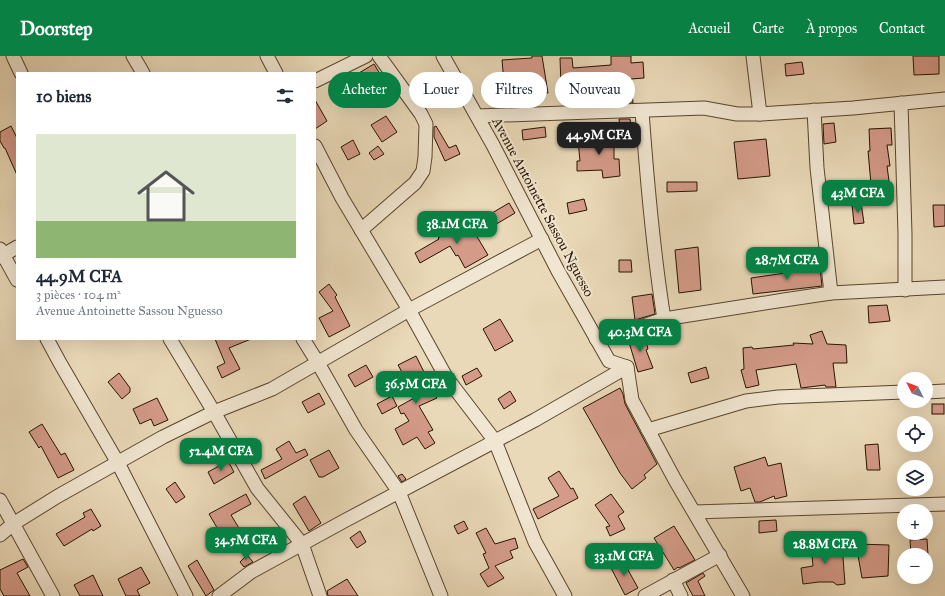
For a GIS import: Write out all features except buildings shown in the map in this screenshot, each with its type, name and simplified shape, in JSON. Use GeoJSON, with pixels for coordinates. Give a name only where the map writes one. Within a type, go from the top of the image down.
{"type":"FeatureCollection","features":[{"type":"Feature","properties":{"kind":"street"},"geometry":{"type":"LineString","coordinates":[[13,56],[21,72]]}},
{"type":"Feature","properties":{"kind":"street"},"geometry":{"type":"LineString","coordinates":[[133,56],[142,72]]}},
{"type":"Feature","properties":{"kind":"street"},"geometry":{"type":"LineString","coordinates":[[267,56],[275,72]]}},
{"type":"Feature","properties":{"kind":"street"},"geometry":{"type":"LineString","coordinates":[[316,81],[366,56]]}},
{"type":"Feature","properties":{"kind":"street"},"geometry":{"type":"LineString","coordinates":[[361,230],[415,183],[423,171],[425,157],[426,124],[421,114],[379,56]]}},
{"type":"Feature","properties":{"kind":"street","name":"Avenue Antoinette Sassou Nguesso"},"geometry":{"type":"LineString","coordinates":[[443,56],[477,116],[558,271],[609,361],[627,367]]}},
{"type":"Feature","properties":{"kind":"street"},"geometry":{"type":"LineString","coordinates":[[753,56],[760,114]]}},
{"type":"Feature","properties":{"kind":"street"},"geometry":{"type":"LineString","coordinates":[[477,116],[704,108],[737,114],[760,114],[945,99]]}},
{"type":"Feature","properties":{"kind":"street"},"geometry":{"type":"LineString","coordinates":[[901,103],[905,290]]}},
{"type":"Feature","properties":{"kind":"street"},"geometry":{"type":"LineString","coordinates":[[814,110],[817,168],[831,293]]}},
{"type":"Feature","properties":{"kind":"street"},"geometry":{"type":"LineString","coordinates":[[642,111],[649,201],[658,284],[664,319]]}},
{"type":"Feature","properties":{"kind":"street"},"geometry":{"type":"LineString","coordinates":[[316,148],[342,198],[409,310],[446,377],[495,441],[535,542],[565,596]]}},
{"type":"Feature","properties":{"kind":"street"},"geometry":{"type":"LineString","coordinates":[[0,535],[13,524],[58,496],[163,438],[214,412],[272,389],[409,310],[542,239]]}},
{"type":"Feature","properties":{"kind":"street"},"geometry":{"type":"LineString","coordinates":[[16,247],[1,254],[16,278]]}},
{"type":"Feature","properties":{"kind":"street"},"geometry":{"type":"LineString","coordinates":[[596,339],[631,330],[664,319],[831,293],[905,290],[945,286]]}},
{"type":"Feature","properties":{"kind":"street"},"geometry":{"type":"LineString","coordinates":[[48,340],[118,463],[186,596]]}},
{"type":"Feature","properties":{"kind":"street"},"geometry":{"type":"LineString","coordinates":[[171,340],[257,488],[302,544],[320,596]]}},
{"type":"Feature","properties":{"kind":"street"},"geometry":{"type":"LineString","coordinates":[[304,340],[356,430],[399,492],[441,596]]}},
{"type":"Feature","properties":{"kind":"street"},"geometry":{"type":"LineString","coordinates":[[219,596],[251,572],[535,420],[627,367],[632,400],[675,480],[743,596]]}},
{"type":"Feature","properties":{"kind":"street"},"geometry":{"type":"LineString","coordinates":[[648,430],[746,401],[778,397],[897,392]]}},
{"type":"Feature","properties":{"kind":"street"},"geometry":{"type":"LineString","coordinates":[[933,392],[945,392]]}},
{"type":"Feature","properties":{"kind":"street"},"geometry":{"type":"LineString","coordinates":[[0,500],[53,596]]}},
{"type":"Feature","properties":{"kind":"street"},"geometry":{"type":"LineString","coordinates":[[695,512],[945,504]]}},
{"type":"Feature","properties":{"kind":"street"},"geometry":{"type":"LineString","coordinates":[[645,596],[720,555]]}},
{"type":"Feature","properties":{"kind":"street"},"geometry":{"type":"LineString","coordinates":[[673,580],[681,596]]}}]}
